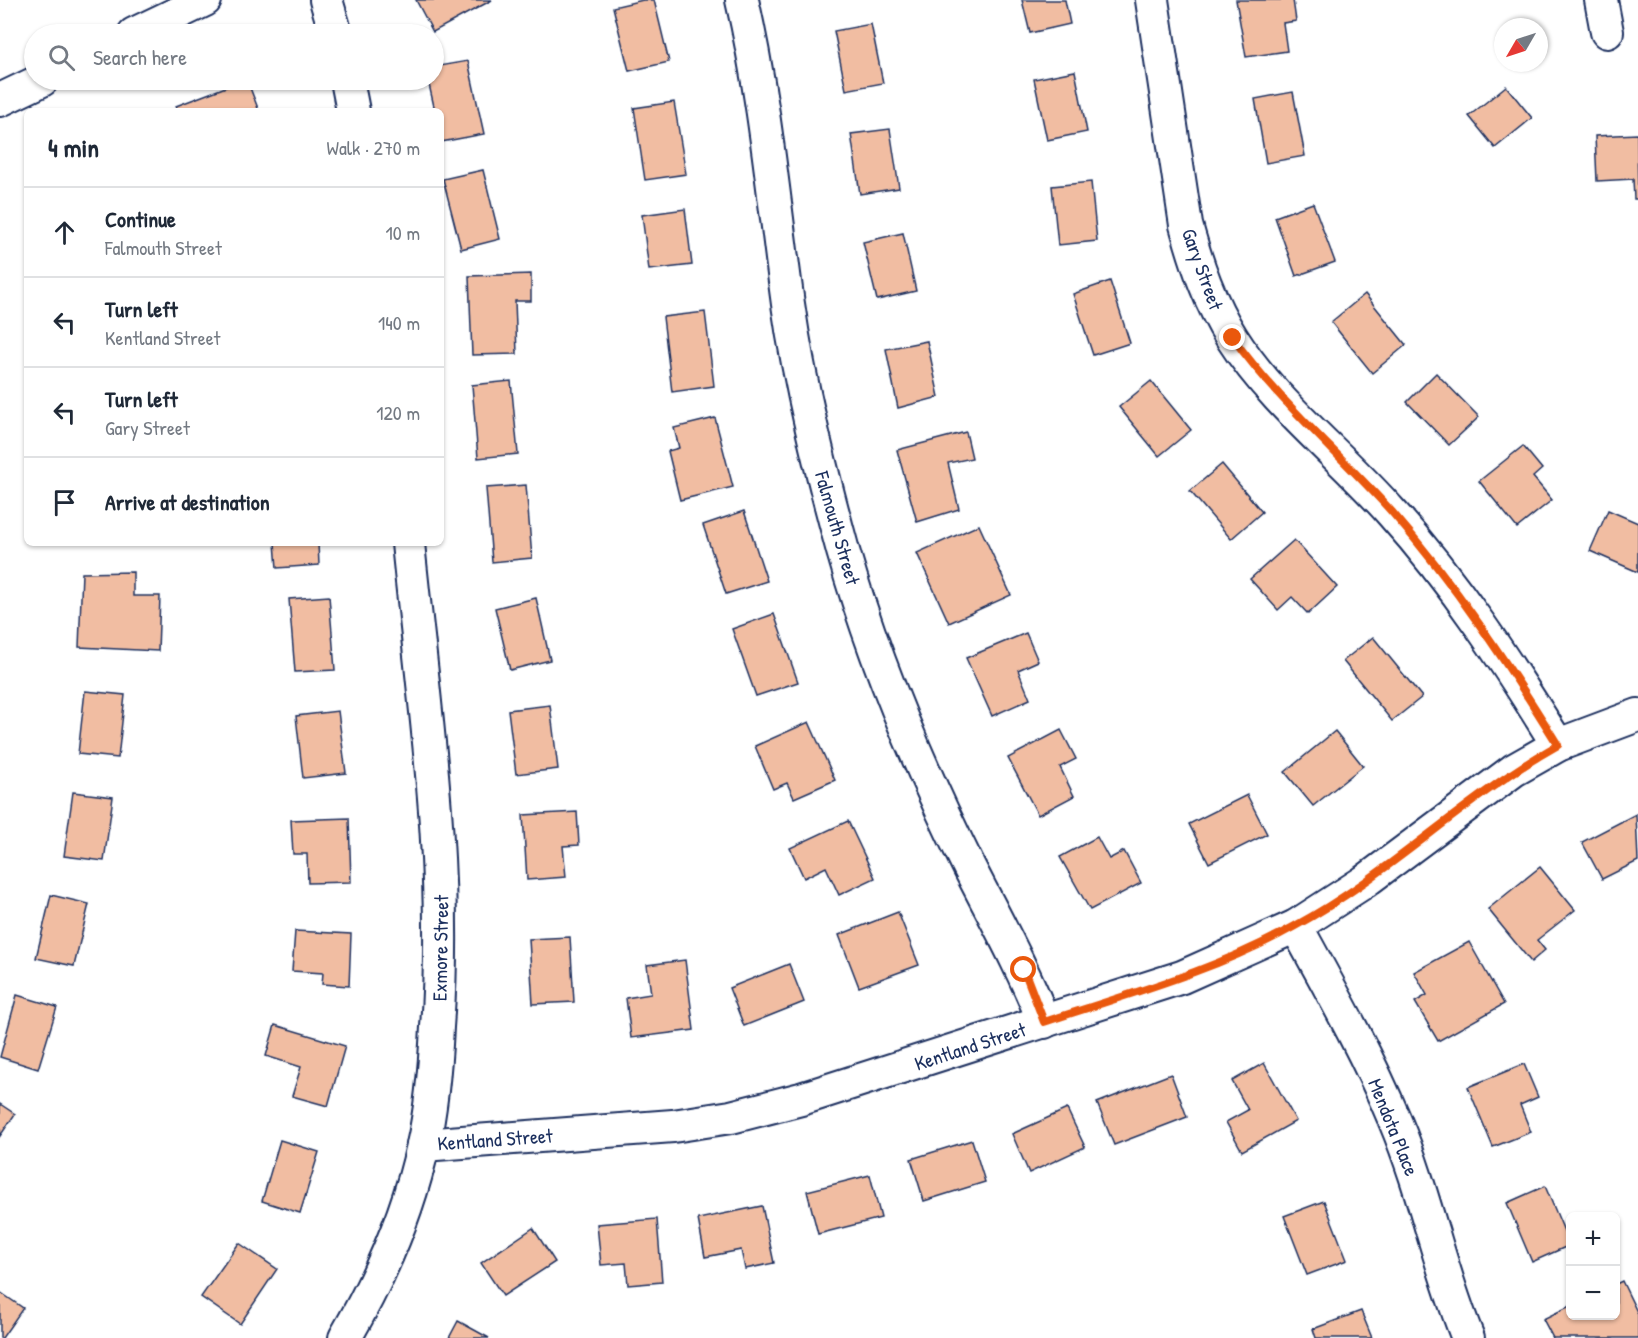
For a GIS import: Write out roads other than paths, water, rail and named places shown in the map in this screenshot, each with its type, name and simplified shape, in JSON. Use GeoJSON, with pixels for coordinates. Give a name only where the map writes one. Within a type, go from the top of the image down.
{"type":"FeatureCollection","features":[{"type":"Feature","properties":{"kind":"street"},"geometry":{"type":"LineString","coordinates":[[155,24],[205,0]]}},
{"type":"Feature","properties":{"kind":"street"},"geometry":{"type":"LineString","coordinates":[[326,0],[333,24]]}},
{"type":"Feature","properties":{"kind":"street","name":"Falmouth Street"},"geometry":{"type":"LineString","coordinates":[[741,0],[765,127],[796,351],[819,460],[844,555],[884,672],[930,784],[1024,970],[1044,1022]]}},
{"type":"Feature","properties":{"kind":"street","name":"Gary Street"},"geometry":{"type":"LineString","coordinates":[[1152,0],[1186,225],[1210,298],[1233,338],[1259,375],[1391,512],[1459,594],[1498,648],[1558,745]]}},
{"type":"Feature","properties":{"kind":"street"},"geometry":{"type":"LineString","coordinates":[[1600,0],[1607,32]]}},
{"type":"Feature","properties":{"kind":"street"},"geometry":{"type":"LineString","coordinates":[[0,100],[24,89]]}},
{"type":"Feature","properties":{"kind":"street"},"geometry":{"type":"LineString","coordinates":[[349,90],[352,108]]}},
{"type":"Feature","properties":{"kind":"street","name":"Exmore Street"},"geometry":{"type":"LineString","coordinates":[[345,1338],[387,1249],[411,1189],[423,1145],[434,1084],[442,925],[439,843],[408,546]]}},
{"type":"Feature","properties":{"kind":"street","name":"Kentland Street"},"geometry":{"type":"LineString","coordinates":[[423,1145],[673,1126],[731,1117],[801,1100],[1182,977],[1296,926],[1364,882],[1514,770],[1558,745],[1638,715]]}},
{"type":"Feature","properties":{"kind":"street","name":"Mendota Place"},"geometry":{"type":"LineString","coordinates":[[1296,926],[1354,1031],[1396,1122],[1415,1175],[1452,1298],[1468,1338]]}}]}
